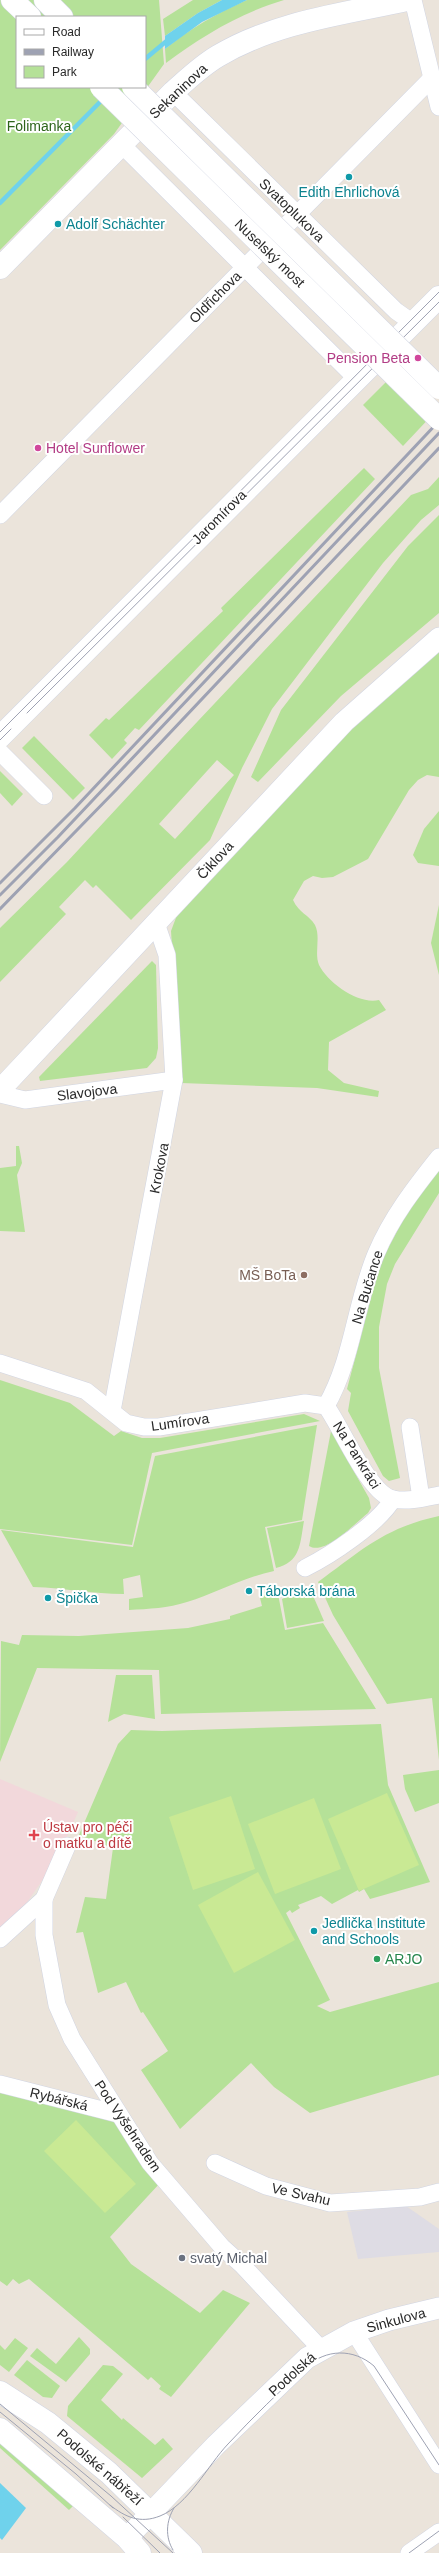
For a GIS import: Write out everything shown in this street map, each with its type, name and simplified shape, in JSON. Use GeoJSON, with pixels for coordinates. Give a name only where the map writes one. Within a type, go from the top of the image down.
{"type":"FeatureCollection","features":[{"type":"Feature","properties":{"kind":"main road"},"geometry":{"type":"LineString","coordinates":[[12,0],[29,16]]}},
{"type":"Feature","properties":{"kind":"main road"},"geometry":{"type":"LineString","coordinates":[[45,0],[61,16]]}},
{"type":"Feature","properties":{"kind":"main road","name":"Sekaninova"},"geometry":{"type":"LineString","coordinates":[[0,268],[174,92],[196,71],[217,56],[272,32],[327,16],[407,0]]}},
{"type":"Feature","properties":{"kind":"main road","name":"Nuselský most"},"geometry":{"type":"LineString","coordinates":[[102,88],[439,419]]}},
{"type":"Feature","properties":{"kind":"main road","name":"Nuselský most"},"geometry":{"type":"LineString","coordinates":[[134,88],[439,388]]}},
{"type":"Feature","properties":{"kind":"main road","name":"Jaromírova"},"geometry":{"type":"LineString","coordinates":[[0,737],[439,297]]}},
{"type":"Feature","properties":{"kind":"main road","name":"Podolské nábřeží"},"geometry":{"type":"LineString","coordinates":[[0,2392],[48,2423],[151,2513],[191,2553]]}},
{"type":"Feature","properties":{"kind":"main road"},"geometry":{"type":"LineString","coordinates":[[0,2430],[134,2546]]}},
{"type":"Feature","properties":{"kind":"street"},"geometry":{"type":"LineString","coordinates":[[413,0],[439,107]]}},
{"type":"Feature","properties":{"kind":"street","name":"Oldřichova"},"geometry":{"type":"LineString","coordinates":[[0,515],[431,79]]}},
{"type":"Feature","properties":{"kind":"street","name":"Svatoplukova"},"geometry":{"type":"LineString","coordinates":[[174,92],[297,215],[396,310],[413,323]]}},
{"type":"Feature","properties":{"kind":"street"},"geometry":{"type":"LineString","coordinates":[[122,146],[357,379]]}},
{"type":"Feature","properties":{"kind":"street","name":"Čiklova"},"geometry":{"type":"LineString","coordinates":[[0,1090],[344,722],[439,638]]}},
{"type":"Feature","properties":{"kind":"street"},"geometry":{"type":"LineString","coordinates":[[0,752],[44,796]]}},
{"type":"Feature","properties":{"kind":"street","name":"Krokova"},"geometry":{"type":"LineString","coordinates":[[112,1411],[174,1080],[167,955],[156,923]]}},
{"type":"Feature","properties":{"kind":"street","name":"Slavojova"},"geometry":{"type":"LineString","coordinates":[[0,1094],[25,1100],[174,1080]]}},
{"type":"Feature","properties":{"kind":"street","name":"Na Bučance"},"geometry":{"type":"LineString","coordinates":[[326,1406],[343,1372],[376,1253],[405,1202],[439,1157]]}},
{"type":"Feature","properties":{"kind":"street","name":"Lumírova"},"geometry":{"type":"LineString","coordinates":[[0,1363],[86,1391],[126,1423],[144,1427],[159,1427],[304,1403],[326,1406]]}},
{"type":"Feature","properties":{"kind":"street","name":"Na Pankráci"},"geometry":{"type":"LineString","coordinates":[[326,1406],[337,1422],[371,1483],[381,1493],[392,1499],[421,1498],[439,1495]]}},
{"type":"Feature","properties":{"kind":"street"},"geometry":{"type":"LineString","coordinates":[[410,1427],[421,1498]]}},
{"type":"Feature","properties":{"kind":"street","name":"Na Pankráci"},"geometry":{"type":"LineString","coordinates":[[305,1568],[328,1556],[367,1526],[385,1510],[392,1499]]}},
{"type":"Feature","properties":{"kind":"street"},"geometry":{"type":"LineString","coordinates":[[0,1939],[44,1899],[67,1846]]}},
{"type":"Feature","properties":{"kind":"street","name":"Pod Vyšehradem"},"geometry":{"type":"LineString","coordinates":[[44,1899],[44,1935],[57,2005],[72,2039],[118,2114],[150,2163],[222,2247],[242,2265],[321,2349]]}},
{"type":"Feature","properties":{"kind":"street","name":"Rybářská"},"geometry":{"type":"LineString","coordinates":[[0,2084],[118,2114]]}},
{"type":"Feature","properties":{"kind":"street","name":"Ve Svahu"},"geometry":{"type":"LineString","coordinates":[[215,2163],[266,2186],[330,2203],[420,2197],[439,2192]]}},
{"type":"Feature","properties":{"kind":"street","name":"Sinkulova"},"geometry":{"type":"LineString","coordinates":[[354,2332],[389,2320],[439,2308]]}},
{"type":"Feature","properties":{"kind":"street"},"geometry":{"type":"LineString","coordinates":[[354,2332],[439,2465]]}},
{"type":"Feature","properties":{"kind":"street","name":"Podolská"},"geometry":{"type":"LineString","coordinates":[[134,2546],[151,2513],[216,2445],[307,2358],[354,2332]]}},
{"type":"Feature","properties":{"kind":"street"},"geometry":{"type":"LineString","coordinates":[[410,2553],[439,2532]]}},
{"type":"Feature","properties":{"kind":"shaded area","name":"Ústav pro péči o matku a dítě"},"geometry":{"type":"Polygon","coordinates":[[[0,1779],[78,1812],[57,1859],[19,1914],[0,1932],[0,1779]]]}},
{"type":"Feature","properties":{"kind":"shaded area"},"geometry":{"type":"Polygon","coordinates":[[[406,2206],[439,2229],[439,2252],[358,2259],[347,2212],[406,2206]]]}},
{"type":"Feature","properties":{"kind":"green space","name":"Folimanka"},"geometry":{"type":"Polygon","coordinates":[[[0,0],[159,0],[164,64],[114,134],[0,250],[0,0]]]}},
{"type":"Feature","properties":{"kind":"green space"},"geometry":{"type":"Polygon","coordinates":[[[193,0],[222,0],[198,13],[165,36],[163,19],[193,0]]]}},
{"type":"Feature","properties":{"kind":"green space"},"geometry":{"type":"Polygon","coordinates":[[[247,0],[284,0],[268,5],[222,26],[166,63],[165,49],[175,41],[225,10],[247,0]]]}},
{"type":"Feature","properties":{"kind":"green space"},"geometry":{"type":"Polygon","coordinates":[[[395,373],[435,412],[403,446],[363,405],[395,373]]]}},
{"type":"Feature","properties":{"kind":"green space"},"geometry":{"type":"Polygon","coordinates":[[[364,468],[375,479],[139,730],[135,728],[124,740],[127,743],[112,759],[89,735],[106,718],[109,720],[223,611],[221,608],[364,468]]]}},
{"type":"Feature","properties":{"kind":"green space"},"geometry":{"type":"Polygon","coordinates":[[[439,477],[439,505],[421,520],[383,563],[272,709],[242,768],[210,840],[131,920],[96,885],[93,888],[85,880],[59,907],[66,914],[0,982],[0,928],[67,862],[411,495],[428,489],[439,477]],[[217,760],[159,824],[175,839],[234,775],[217,760]]]}},
{"type":"Feature","properties":{"kind":"green space"},"geometry":{"type":"Polygon","coordinates":[[[439,515],[439,613],[341,696],[258,782],[251,777],[281,710],[408,546],[439,515]]]}},
{"type":"Feature","properties":{"kind":"green space"},"geometry":{"type":"Polygon","coordinates":[[[439,652],[439,777],[427,775],[418,780],[409,790],[368,859],[333,877],[322,878],[313,876],[304,881],[293,900],[298,908],[315,925],[317,930],[317,955],[319,965],[323,972],[329,979],[354,996],[371,1001],[379,1000],[386,1010],[329,1042],[328,1070],[344,1083],[379,1091],[378,1097],[317,1088],[181,1083],[171,931],[177,915],[362,717],[439,652]]]}},
{"type":"Feature","properties":{"kind":"green space"},"geometry":{"type":"Polygon","coordinates":[[[34,736],[85,788],[73,800],[22,748],[34,736]]]}},
{"type":"Feature","properties":{"kind":"green space"},"geometry":{"type":"Polygon","coordinates":[[[0,771],[23,794],[12,806],[0,793],[0,771]]]}},
{"type":"Feature","properties":{"kind":"green space"},"geometry":{"type":"Polygon","coordinates":[[[439,811],[439,866],[418,863],[413,855],[424,829],[439,811]]]}},
{"type":"Feature","properties":{"kind":"green space"},"geometry":{"type":"Polygon","coordinates":[[[439,905],[439,975],[431,943],[439,905]]]}},
{"type":"Feature","properties":{"kind":"green space"},"geometry":{"type":"Polygon","coordinates":[[[152,961],[156,965],[158,1048],[156,1058],[147,1068],[40,1081],[39,1077],[152,961]]]}},
{"type":"Feature","properties":{"kind":"green space"},"geometry":{"type":"Polygon","coordinates":[[[16,1146],[19,1146],[22,1163],[17,1175],[25,1232],[0,1231],[0,1168],[16,1166],[16,1146]]]}},
{"type":"Feature","properties":{"kind":"green space"},"geometry":{"type":"Polygon","coordinates":[[[439,1167],[439,1193],[395,1264],[387,1284],[379,1327],[379,1368],[400,1478],[389,1481],[383,1476],[348,1411],[351,1393],[347,1389],[377,1275],[384,1256],[404,1218],[439,1167]]]}},
{"type":"Feature","properties":{"kind":"green space"},"geometry":{"type":"Polygon","coordinates":[[[0,1380],[70,1403],[114,1436],[121,1431],[142,1438],[160,1438],[304,1414],[320,1421],[152,1453],[132,1545],[0,1529],[0,1380]]]}},
{"type":"Feature","properties":{"kind":"green space"},"geometry":{"type":"Polygon","coordinates":[[[317,1425],[302,1520],[265,1527],[274,1571],[252,1577],[187,1602],[166,1607],[129,1610],[129,1599],[143,1597],[140,1575],[123,1579],[124,1594],[33,1587],[1,1530],[133,1547],[155,1456],[317,1425]]]}},
{"type":"Feature","properties":{"kind":"green space"},"geometry":{"type":"Polygon","coordinates":[[[331,1431],[369,1498],[371,1508],[368,1513],[340,1537],[331,1543],[316,1548],[309,1546],[331,1431]]]}},
{"type":"Feature","properties":{"kind":"green space"},"geometry":{"type":"Polygon","coordinates":[[[439,1516],[439,1760],[432,1698],[387,1704],[333,1615],[318,1582],[361,1550],[388,1534],[420,1521],[439,1516]]]}},
{"type":"Feature","properties":{"kind":"green space"},"geometry":{"type":"Polygon","coordinates":[[[304,1521],[300,1544],[295,1556],[284,1565],[276,1568],[267,1528],[304,1521]]]}},
{"type":"Feature","properties":{"kind":"green space"},"geometry":{"type":"Polygon","coordinates":[[[306,1588],[311,1591],[324,1621],[287,1628],[282,1599],[306,1588]]]}},
{"type":"Feature","properties":{"kind":"green space"},"geometry":{"type":"Polygon","coordinates":[[[277,1589],[285,1630],[323,1623],[376,1709],[161,1714],[159,1670],[37,1668],[0,1762],[1,1641],[19,1645],[22,1635],[79,1636],[188,1628],[230,1619],[230,1616],[262,1606],[260,1598],[263,1597],[261,1593],[277,1589]]]}},
{"type":"Feature","properties":{"kind":"green space"},"geometry":{"type":"Polygon","coordinates":[[[116,1675],[152,1675],[155,1719],[124,1714],[108,1722],[116,1675]]]}},
{"type":"Feature","properties":{"kind":"green space"},"geometry":{"type":"Polygon","coordinates":[[[381,1724],[388,1785],[430,1882],[370,1899],[364,1889],[359,1892],[358,1890],[332,1904],[321,1896],[298,1905],[300,1908],[292,1913],[290,1910],[286,1913],[330,2000],[317,2006],[330,2012],[439,1982],[439,2075],[310,2113],[274,2087],[251,2063],[180,2129],[141,2070],[168,2051],[143,2012],[141,2013],[126,1982],[98,1993],[83,1932],[76,1933],[85,1897],[106,1899],[113,1848],[79,1835],[118,1744],[131,1730],[162,1731],[381,1724]]]}},
{"type":"Feature","properties":{"kind":"green space"},"geometry":{"type":"Polygon","coordinates":[[[439,1770],[439,1803],[415,1812],[405,1789],[403,1775],[439,1770]]]}},
{"type":"Feature","properties":{"kind":"green space"},"geometry":{"type":"Polygon","coordinates":[[[387,1793],[419,1865],[359,1891],[328,1819],[387,1793]]]}},
{"type":"Feature","properties":{"kind":"green space"},"geometry":{"type":"Polygon","coordinates":[[[231,1796],[255,1869],[193,1890],[169,1817],[231,1796]]]}},
{"type":"Feature","properties":{"kind":"green space"},"geometry":{"type":"Polygon","coordinates":[[[314,1798],[341,1869],[275,1894],[248,1824],[314,1798]]]}},
{"type":"Feature","properties":{"kind":"green space"},"geometry":{"type":"Polygon","coordinates":[[[258,1872],[295,1940],[234,1973],[198,1905],[258,1872]]]}},
{"type":"Feature","properties":{"kind":"green space"},"geometry":{"type":"Polygon","coordinates":[[[0,2087],[112,2117],[160,2183],[110,2237],[131,2264],[200,2313],[223,2290],[250,2303],[171,2397],[159,2389],[161,2386],[151,2377],[148,2380],[29,2279],[19,2284],[13,2279],[7,2286],[0,2281],[0,2087]]]}},
{"type":"Feature","properties":{"kind":"green space"},"geometry":{"type":"Polygon","coordinates":[[[76,2120],[136,2184],[105,2213],[44,2151],[76,2120]]]}},
{"type":"Feature","properties":{"kind":"green space"},"geometry":{"type":"Polygon","coordinates":[[[79,2337],[90,2349],[90,2354],[66,2382],[30,2356],[37,2348],[56,2364],[79,2337]]]}},
{"type":"Feature","properties":{"kind":"green space"},"geometry":{"type":"Polygon","coordinates":[[[15,2338],[28,2348],[9,2372],[0,2365],[0,2345],[5,2350],[15,2338]]]}},
{"type":"Feature","properties":{"kind":"green space"},"geometry":{"type":"Polygon","coordinates":[[[27,2360],[60,2386],[52,2398],[43,2397],[14,2375],[27,2360]]]}},
{"type":"Feature","properties":{"kind":"green space"},"geometry":{"type":"Polygon","coordinates":[[[103,2365],[113,2366],[123,2374],[101,2400],[122,2420],[123,2418],[155,2445],[163,2438],[173,2449],[142,2478],[67,2416],[68,2406],[103,2365]]]}},
{"type":"Feature","properties":{"kind":"green space"},"geometry":{"type":"Polygon","coordinates":[[[0,2439],[75,2504],[69,2510],[0,2448],[0,2439]]]}},
{"type":"Feature","properties":{"kind":"water"},"geometry":{"type":"Polygon","coordinates":[[[222,0],[247,0],[202,22],[165,49],[165,36],[198,13],[222,0]]]}},
{"type":"Feature","properties":{"kind":"water"},"geometry":{"type":"Polygon","coordinates":[[[0,2483],[26,2508],[2,2540],[0,2538],[0,2483]]]}},
{"type":"Feature","properties":{"kind":"waterway"},"geometry":{"type":"LineString","coordinates":[[146,58],[169,39]]}},
{"type":"Feature","properties":{"kind":"waterway"},"geometry":{"type":"LineString","coordinates":[[0,203],[104,98]]}},
{"type":"Feature","properties":{"kind":"tram line"},"geometry":{"type":"LineString","coordinates":[[0,732],[439,292]]}},
{"type":"Feature","properties":{"kind":"tram line"},"geometry":{"type":"LineString","coordinates":[[27,713],[439,302]]}},
{"type":"Feature","properties":{"kind":"tram line"},"geometry":{"type":"LineString","coordinates":[[0,740],[11,729]]}},
{"type":"Feature","properties":{"kind":"tram line"},"geometry":{"type":"LineString","coordinates":[[110,2505],[127,2516],[139,2519],[153,2518],[170,2511],[189,2494],[220,2453],[266,2405],[306,2367],[314,2361],[331,2354],[340,2353],[357,2356],[374,2366],[439,2465]]}},
{"type":"Feature","properties":{"kind":"tram line"},"geometry":{"type":"LineString","coordinates":[[0,2404],[111,2496],[173,2553]]}},
{"type":"Feature","properties":{"kind":"tram line"},"geometry":{"type":"LineString","coordinates":[[0,2412],[76,2474],[113,2508]]}},
{"type":"Feature","properties":{"kind":"tram line"},"geometry":{"type":"LineString","coordinates":[[173,2550],[169,2540],[168,2524],[174,2508]]}},
{"type":"Feature","properties":{"kind":"tram line"},"geometry":{"type":"LineString","coordinates":[[123,2517],[160,2553]]}},
{"type":"Feature","properties":{"kind":"tram line"},"geometry":{"type":"LineString","coordinates":[[409,2553],[439,2531]]}},
{"type":"Feature","properties":{"kind":"railway"},"geometry":{"type":"LineString","coordinates":[[0,883],[75,808],[439,421]]}},
{"type":"Feature","properties":{"kind":"railway"},"geometry":{"type":"LineString","coordinates":[[0,895],[58,837],[439,433]]}},
{"type":"Feature","properties":{"kind":"railway"},"geometry":{"type":"LineString","coordinates":[[0,909],[116,790],[439,448]]}},
{"type":"Feature","properties":{"kind":"place","name":"Edith Ehrlichová"},"geometry":{"type":"Point","coordinates":[349,177]}},
{"type":"Feature","properties":{"kind":"place","name":"Adolf Schӓchter"},"geometry":{"type":"Point","coordinates":[58,224]}},
{"type":"Feature","properties":{"kind":"place","name":"Pension Beta"},"geometry":{"type":"Point","coordinates":[418,358]}},
{"type":"Feature","properties":{"kind":"place","name":"Hotel Sunflower"},"geometry":{"type":"Point","coordinates":[38,448]}},
{"type":"Feature","properties":{"kind":"place","name":"MŠ BoTa"},"geometry":{"type":"Point","coordinates":[304,1275]}},
{"type":"Feature","properties":{"kind":"place","name":"Táborská brána"},"geometry":{"type":"Point","coordinates":[249,1591]}},
{"type":"Feature","properties":{"kind":"place","name":"Špička"},"geometry":{"type":"Point","coordinates":[48,1598]}},
{"type":"Feature","properties":{"kind":"place","name":"Ústav pro péči o matku a dítě"},"geometry":{"type":"Point","coordinates":[34,1835]}},
{"type":"Feature","properties":{"kind":"place","name":"Jedlička Institute and Schools"},"geometry":{"type":"Point","coordinates":[314,1931]}},
{"type":"Feature","properties":{"kind":"place","name":"ARJO"},"geometry":{"type":"Point","coordinates":[377,1959]}},
{"type":"Feature","properties":{"kind":"place","name":"svatý Michal"},"geometry":{"type":"Point","coordinates":[182,2258]}}]}
